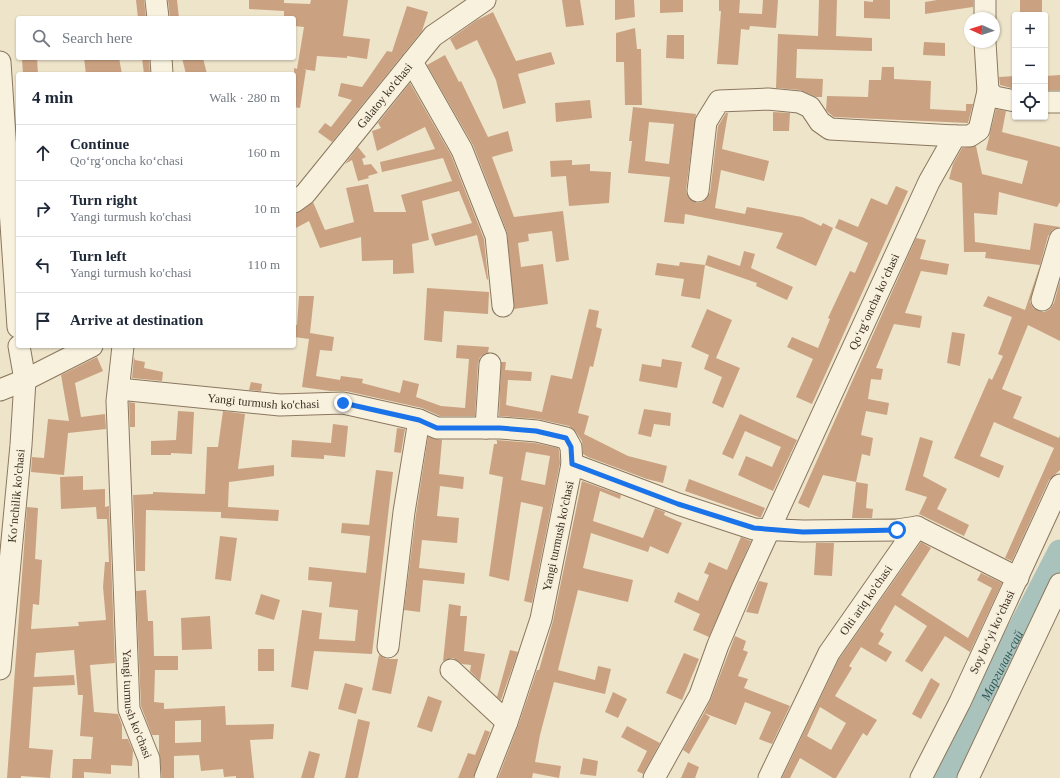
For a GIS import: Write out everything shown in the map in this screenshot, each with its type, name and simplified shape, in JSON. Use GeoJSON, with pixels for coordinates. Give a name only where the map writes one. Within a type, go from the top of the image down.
{"type":"FeatureCollection","features":[{"type":"Feature","properties":{"kind":"street"},"geometry":{"type":"LineString","coordinates":[[156,0],[158,16]]}},
{"type":"Feature","properties":{"kind":"street","name":"Galatoy ko'chasi"},"geometry":{"type":"LineString","coordinates":[[296,201],[305,194],[433,36],[485,0]]}},
{"type":"Feature","properties":{"kind":"street"},"geometry":{"type":"LineString","coordinates":[[985,0],[985,12]]}},
{"type":"Feature","properties":{"kind":"street"},"geometry":{"type":"LineString","coordinates":[[698,191],[706,122],[720,101],[768,99],[799,102],[810,107],[820,122],[830,129],[970,136],[979,130],[988,91],[986,48]]}},
{"type":"Feature","properties":{"kind":"street"},"geometry":{"type":"LineString","coordinates":[[160,60],[162,72]]}},
{"type":"Feature","properties":{"kind":"street"},"geometry":{"type":"LineString","coordinates":[[0,62],[16,298]]}},
{"type":"Feature","properties":{"kind":"street"},"geometry":{"type":"LineString","coordinates":[[412,62],[462,150],[496,236],[503,306]]}},
{"type":"Feature","properties":{"kind":"street"},"geometry":{"type":"LineString","coordinates":[[988,91],[995,97],[1012,100]]}},
{"type":"Feature","properties":{"kind":"street"},"geometry":{"type":"LineString","coordinates":[[1048,102],[1060,102]]}},
{"type":"Feature","properties":{"kind":"street","name":"Qo‘rg‘oncha ko‘chasi"},"geometry":{"type":"LineString","coordinates":[[654,778],[700,694],[718,645],[742,589],[770,531],[929,182],[955,136]]}},
{"type":"Feature","properties":{"kind":"street"},"geometry":{"type":"LineString","coordinates":[[1042,300],[1060,239]]}},
{"type":"Feature","properties":{"kind":"street","name":"Ko‘nchilik ko'chasi"},"geometry":{"type":"LineString","coordinates":[[0,669],[21,445],[25,380],[19,348]]}},
{"type":"Feature","properties":{"kind":"street"},"geometry":{"type":"LineString","coordinates":[[0,390],[25,380],[88,348]]}},
{"type":"Feature","properties":{"kind":"street","name":"Yangi turmush ko'chasi"},"geometry":{"type":"LineString","coordinates":[[123,348],[117,401],[129,708],[149,759],[150,778]]}},
{"type":"Feature","properties":{"kind":"street"},"geometry":{"type":"LineString","coordinates":[[486,428],[490,364]]}},
{"type":"Feature","properties":{"kind":"street","name":"Yangi turmush ko'chasi"},"geometry":{"type":"LineString","coordinates":[[119,389],[280,405],[343,403],[419,420],[437,428],[486,428],[536,431],[566,438],[571,447],[572,464],[541,619],[507,722],[485,778]]}},
{"type":"Feature","properties":{"kind":"street"},"geometry":{"type":"LineString","coordinates":[[388,647],[404,512],[419,420]]}},
{"type":"Feature","properties":{"kind":"street"},"geometry":{"type":"LineString","coordinates":[[572,464],[678,504],[754,528],[770,531],[897,530],[917,527],[1018,578]]}},
{"type":"Feature","properties":{"kind":"street","name":"Soy boʻyi koʻchasi"},"geometry":{"type":"LineString","coordinates":[[921,778],[960,702],[1060,485]]}},
{"type":"Feature","properties":{"kind":"street","name":"Olti ariq ko'chasi"},"geometry":{"type":"LineString","coordinates":[[769,778],[829,652],[917,527]]}},
{"type":"Feature","properties":{"kind":"street"},"geometry":{"type":"LineString","coordinates":[[968,778],[1060,584]]}},
{"type":"Feature","properties":{"kind":"street"},"geometry":{"type":"LineString","coordinates":[[451,670],[507,722]]}},
{"type":"Feature","properties":{"kind":"building"},"geometry":{"type":"Polygon","coordinates":[[[136,0],[144,0],[146,16],[138,16],[136,0]]]}},
{"type":"Feature","properties":{"kind":"building"},"geometry":{"type":"Polygon","coordinates":[[[168,0],[177,0],[179,16],[170,16],[168,0]]]}},
{"type":"Feature","properties":{"kind":"building"},"geometry":{"type":"Polygon","coordinates":[[[249,0],[284,0],[284,3],[310,4],[311,0],[348,0],[343,36],[370,39],[367,59],[347,56],[347,58],[317,56],[315,71],[302,69],[306,70],[300,108],[296,107],[296,72],[294,72],[294,68],[297,69],[304,27],[296,26],[296,16],[284,16],[284,11],[249,9],[249,0]]]}},
{"type":"Feature","properties":{"kind":"building"},"geometry":{"type":"Polygon","coordinates":[[[562,0],[580,0],[584,25],[566,27],[562,0]]]}},
{"type":"Feature","properties":{"kind":"building"},"geometry":{"type":"Polygon","coordinates":[[[615,0],[634,0],[635,17],[615,20],[615,0]]]}},
{"type":"Feature","properties":{"kind":"building"},"geometry":{"type":"Polygon","coordinates":[[[660,0],[683,0],[683,12],[660,13],[660,0]]]}},
{"type":"Feature","properties":{"kind":"building"},"geometry":{"type":"Polygon","coordinates":[[[719,0],[740,0],[739,13],[762,14],[763,0],[778,0],[776,28],[750,26],[749,30],[741,29],[738,65],[717,64],[721,11],[719,11],[719,0]]]}},
{"type":"Feature","properties":{"kind":"building"},"geometry":{"type":"Polygon","coordinates":[[[819,0],[837,0],[836,36],[872,38],[872,51],[797,49],[796,78],[823,79],[822,97],[816,97],[800,90],[776,88],[778,34],[818,36],[819,0]]]}},
{"type":"Feature","properties":{"kind":"building"},"geometry":{"type":"Polygon","coordinates":[[[873,0],[890,0],[890,19],[864,18],[864,1],[873,2],[873,0]]]}},
{"type":"Feature","properties":{"kind":"building"},"geometry":{"type":"Polygon","coordinates":[[[937,0],[973,0],[973,7],[925,14],[925,2],[937,0]]]}},
{"type":"Feature","properties":{"kind":"building"},"geometry":{"type":"Polygon","coordinates":[[[1020,0],[1042,0],[1042,12],[1020,12],[1020,0]]]}},
{"type":"Feature","properties":{"kind":"building"},"geometry":{"type":"Polygon","coordinates":[[[407,6],[428,12],[422,31],[332,142],[318,132],[325,123],[331,127],[352,100],[338,96],[341,83],[362,87],[387,51],[392,52],[407,6]]]}},
{"type":"Feature","properties":{"kind":"building"},"geometry":{"type":"Polygon","coordinates":[[[493,12],[516,61],[551,52],[555,64],[518,74],[526,103],[503,109],[496,80],[477,40],[456,50],[450,39],[477,20],[493,12]]]}},
{"type":"Feature","properties":{"kind":"building"},"geometry":{"type":"Polygon","coordinates":[[[635,28],[637,49],[641,49],[642,105],[625,105],[624,62],[616,62],[616,33],[635,28]]]}},
{"type":"Feature","properties":{"kind":"building"},"geometry":{"type":"Polygon","coordinates":[[[667,35],[684,35],[684,59],[666,58],[667,35]]]}},
{"type":"Feature","properties":{"kind":"building"},"geometry":{"type":"Polygon","coordinates":[[[924,42],[945,43],[945,56],[923,55],[924,42]]]}},
{"type":"Feature","properties":{"kind":"building"},"geometry":{"type":"Polygon","coordinates":[[[445,55],[459,82],[461,81],[488,137],[508,131],[513,151],[492,157],[514,217],[563,211],[569,260],[556,262],[552,231],[528,234],[529,241],[518,243],[521,267],[543,264],[548,304],[514,309],[507,232],[473,145],[427,65],[445,55]]]}},
{"type":"Feature","properties":{"kind":"building"},"geometry":{"type":"Polygon","coordinates":[[[22,60],[37,60],[38,72],[23,72],[22,60]]]}},
{"type":"Feature","properties":{"kind":"building"},"geometry":{"type":"Polygon","coordinates":[[[84,60],[119,60],[122,72],[86,72],[84,60]]]}},
{"type":"Feature","properties":{"kind":"building"},"geometry":{"type":"Polygon","coordinates":[[[142,60],[149,60],[150,72],[144,72],[142,60]]]}},
{"type":"Feature","properties":{"kind":"building"},"geometry":{"type":"Polygon","coordinates":[[[182,60],[204,60],[206,72],[186,72],[182,60]]]}},
{"type":"Feature","properties":{"kind":"building"},"geometry":{"type":"Polygon","coordinates":[[[882,67],[894,67],[894,79],[931,81],[930,109],[966,111],[966,104],[973,104],[968,123],[834,117],[826,110],[827,96],[868,97],[869,80],[881,80],[882,67]]]}},
{"type":"Feature","properties":{"kind":"building"},"geometry":{"type":"Polygon","coordinates":[[[1060,75],[1060,90],[1048,90],[1048,76],[1060,75]]]}},
{"type":"Feature","properties":{"kind":"building"},"geometry":{"type":"Polygon","coordinates":[[[1012,76],[1012,88],[1000,85],[999,77],[1012,76]]]}},
{"type":"Feature","properties":{"kind":"building"},"geometry":{"type":"Polygon","coordinates":[[[410,83],[451,155],[484,239],[487,280],[477,235],[435,246],[431,234],[472,223],[459,191],[422,201],[429,240],[412,244],[414,273],[393,274],[393,260],[362,261],[361,237],[320,248],[309,221],[296,228],[296,214],[313,202],[325,230],[354,222],[346,188],[368,184],[374,212],[406,212],[401,195],[452,181],[443,158],[382,172],[380,162],[435,149],[425,127],[377,151],[372,131],[381,128],[378,123],[410,83]]]}},
{"type":"Feature","properties":{"kind":"building"},"geometry":{"type":"Polygon","coordinates":[[[590,100],[592,118],[556,122],[555,103],[590,100]]]}},
{"type":"Feature","properties":{"kind":"building"},"geometry":{"type":"Polygon","coordinates":[[[633,107],[696,114],[686,190],[687,195],[691,200],[697,203],[702,202],[710,193],[718,126],[726,113],[728,113],[722,149],[769,161],[764,181],[721,170],[715,208],[745,214],[747,207],[802,217],[821,226],[823,223],[833,228],[816,266],[776,248],[783,233],[685,214],[684,224],[664,222],[670,177],[628,173],[632,141],[629,141],[633,107]],[[649,122],[645,161],[669,164],[674,124],[649,122]]]}},
{"type":"Feature","properties":{"kind":"building"},"geometry":{"type":"Polygon","coordinates":[[[996,109],[1006,111],[1002,132],[1060,147],[1060,202],[1057,207],[999,192],[997,215],[974,213],[975,242],[1030,250],[1034,223],[1060,227],[1052,230],[1048,236],[1030,302],[1033,308],[1038,311],[1044,312],[1050,309],[1054,303],[1060,281],[1060,341],[1028,325],[1002,389],[1022,397],[1013,418],[1059,438],[1060,435],[1060,470],[1049,480],[1012,561],[1005,558],[1054,448],[994,422],[980,456],[1004,466],[999,478],[954,458],[989,378],[992,380],[1003,356],[998,354],[1012,317],[983,306],[988,296],[1025,310],[1040,265],[985,258],[986,252],[964,252],[962,183],[949,179],[953,164],[962,148],[976,146],[982,174],[1022,184],[1028,161],[986,150],[996,109]]]}},
{"type":"Feature","properties":{"kind":"building"},"geometry":{"type":"Polygon","coordinates":[[[773,112],[790,113],[789,131],[773,131],[773,112]]]}},
{"type":"Feature","properties":{"kind":"building"},"geometry":{"type":"Polygon","coordinates":[[[358,147],[366,157],[362,159],[364,165],[371,164],[378,173],[368,176],[369,178],[358,181],[352,160],[345,164],[358,147]]]}},
{"type":"Feature","properties":{"kind":"building"},"geometry":{"type":"Polygon","coordinates":[[[572,160],[572,165],[590,164],[590,171],[611,172],[609,203],[569,206],[566,176],[551,177],[550,161],[572,160]]]}},
{"type":"Feature","properties":{"kind":"building"},"geometry":{"type":"Polygon","coordinates":[[[896,186],[908,191],[812,404],[796,397],[813,359],[787,347],[792,337],[818,348],[830,319],[828,318],[850,271],[855,273],[868,243],[835,228],[839,219],[858,227],[871,198],[887,205],[896,186]]]}},
{"type":"Feature","properties":{"kind":"building"},"geometry":{"type":"Polygon","coordinates":[[[916,238],[926,240],[920,259],[949,264],[947,275],[921,271],[905,313],[922,316],[920,328],[894,324],[876,368],[883,369],[881,380],[871,379],[868,399],[889,403],[887,415],[866,411],[861,435],[873,438],[870,456],[862,454],[856,482],[823,475],[809,508],[798,503],[916,238]]]}},
{"type":"Feature","properties":{"kind":"building"},"geometry":{"type":"Polygon","coordinates":[[[744,251],[755,254],[751,268],[793,287],[787,300],[756,286],[757,283],[705,265],[708,255],[740,266],[744,251]]]}},
{"type":"Feature","properties":{"kind":"building"},"geometry":{"type":"Polygon","coordinates":[[[680,262],[705,265],[700,299],[681,296],[684,279],[655,275],[657,263],[679,266],[680,262]]]}},
{"type":"Feature","properties":{"kind":"building"},"geometry":{"type":"Polygon","coordinates":[[[427,288],[489,292],[488,314],[444,311],[442,342],[424,340],[427,288]]]}},
{"type":"Feature","properties":{"kind":"building"},"geometry":{"type":"Polygon","coordinates":[[[299,296],[314,296],[310,333],[334,337],[332,351],[320,350],[316,376],[340,380],[341,376],[363,379],[362,383],[400,393],[403,380],[419,384],[416,397],[441,406],[465,408],[469,359],[456,358],[457,345],[489,347],[488,352],[490,352],[480,357],[478,363],[475,416],[440,416],[422,408],[346,391],[330,391],[302,387],[309,339],[296,337],[299,296]]]}},
{"type":"Feature","properties":{"kind":"building"},"geometry":{"type":"Polygon","coordinates":[[[589,309],[599,311],[596,327],[602,329],[593,367],[590,366],[578,413],[589,416],[584,434],[628,456],[667,466],[663,483],[647,479],[583,454],[582,441],[576,432],[569,426],[538,419],[499,416],[501,362],[506,362],[505,370],[532,372],[531,381],[508,380],[506,405],[542,412],[551,375],[572,379],[589,309]]]}},
{"type":"Feature","properties":{"kind":"building"},"geometry":{"type":"Polygon","coordinates":[[[707,309],[732,320],[716,358],[740,368],[723,408],[712,403],[722,377],[704,369],[709,355],[691,347],[707,309]]]}},
{"type":"Feature","properties":{"kind":"building"},"geometry":{"type":"Polygon","coordinates":[[[952,332],[965,334],[960,366],[947,363],[952,332]]]}},
{"type":"Feature","properties":{"kind":"building"},"geometry":{"type":"Polygon","coordinates":[[[97,357],[103,371],[75,383],[81,417],[105,414],[106,429],[68,433],[64,475],[31,472],[32,457],[44,458],[48,419],[69,421],[61,375],[97,357]]]}},
{"type":"Feature","properties":{"kind":"building"},"geometry":{"type":"Polygon","coordinates":[[[134,357],[135,360],[145,362],[144,368],[163,372],[162,381],[132,378],[134,357]]]}},
{"type":"Feature","properties":{"kind":"building"},"geometry":{"type":"Polygon","coordinates":[[[662,359],[682,362],[677,388],[639,381],[642,364],[661,367],[662,359]]]}},
{"type":"Feature","properties":{"kind":"building"},"geometry":{"type":"Polygon","coordinates":[[[251,382],[262,384],[261,391],[249,390],[251,382]]]}},
{"type":"Feature","properties":{"kind":"building"},"geometry":{"type":"Polygon","coordinates":[[[129,402],[135,403],[135,427],[130,427],[129,402]]]}},
{"type":"Feature","properties":{"kind":"building"},"geometry":{"type":"Polygon","coordinates":[[[644,409],[671,413],[670,426],[654,424],[651,437],[638,434],[644,409]]]}},
{"type":"Feature","properties":{"kind":"building"},"geometry":{"type":"Polygon","coordinates":[[[178,411],[194,412],[192,454],[171,453],[171,455],[151,455],[151,441],[176,440],[178,411]]]}},
{"type":"Feature","properties":{"kind":"building"},"geometry":{"type":"Polygon","coordinates":[[[223,411],[245,414],[238,469],[274,465],[274,476],[229,482],[228,507],[279,510],[278,521],[221,518],[221,512],[146,510],[145,571],[136,571],[133,495],[153,494],[153,492],[205,494],[207,447],[218,447],[223,411]]]}},
{"type":"Feature","properties":{"kind":"building"},"geometry":{"type":"Polygon","coordinates":[[[740,414],[797,440],[773,491],[738,475],[746,456],[772,467],[781,447],[745,431],[733,459],[722,454],[740,414]]]}},
{"type":"Feature","properties":{"kind":"building"},"geometry":{"type":"Polygon","coordinates":[[[333,424],[348,426],[345,457],[324,455],[324,459],[291,457],[292,440],[331,443],[333,424]]]}},
{"type":"Feature","properties":{"kind":"building"},"geometry":{"type":"Polygon","coordinates":[[[397,428],[405,429],[401,453],[394,452],[397,428]]]}},
{"type":"Feature","properties":{"kind":"building"},"geometry":{"type":"Polygon","coordinates":[[[428,437],[442,440],[439,474],[464,477],[463,489],[440,486],[437,516],[459,518],[457,543],[422,540],[419,568],[465,573],[464,584],[423,580],[420,612],[404,610],[416,514],[428,437]]]}},
{"type":"Feature","properties":{"kind":"building"},"geometry":{"type":"Polygon","coordinates":[[[920,437],[933,441],[923,476],[947,489],[937,509],[969,525],[964,536],[919,514],[927,497],[905,490],[920,437]]]}},
{"type":"Feature","properties":{"kind":"building"},"geometry":{"type":"Polygon","coordinates":[[[496,440],[535,443],[558,448],[559,450],[560,463],[532,603],[524,601],[543,507],[521,502],[509,581],[489,576],[503,477],[489,474],[494,444],[497,444],[496,440]],[[526,452],[521,480],[545,485],[550,456],[526,452]]]}},
{"type":"Feature","properties":{"kind":"building"},"geometry":{"type":"Polygon","coordinates":[[[376,470],[393,472],[372,654],[314,651],[308,690],[291,687],[302,610],[322,613],[319,639],[355,641],[358,610],[329,607],[332,582],[308,580],[309,567],[366,573],[370,536],[341,533],[342,523],[369,525],[376,470]]]}},
{"type":"Feature","properties":{"kind":"building"},"geometry":{"type":"Polygon","coordinates":[[[83,476],[83,490],[105,489],[105,507],[109,506],[115,663],[90,665],[94,712],[118,714],[122,725],[122,739],[128,739],[133,751],[132,766],[111,765],[111,774],[84,772],[84,778],[72,778],[73,759],[91,759],[93,737],[80,736],[83,695],[78,695],[74,650],[36,653],[34,677],[74,675],[75,685],[33,687],[29,748],[53,750],[50,778],[21,776],[21,778],[7,778],[27,507],[38,508],[35,559],[42,560],[39,605],[33,604],[31,629],[79,626],[78,622],[106,620],[103,587],[105,562],[109,562],[107,519],[97,519],[96,507],[61,509],[60,477],[83,476]]]}},
{"type":"Feature","properties":{"kind":"building"},"geometry":{"type":"Polygon","coordinates":[[[689,479],[765,508],[761,517],[685,491],[689,479]]]}},
{"type":"Feature","properties":{"kind":"building"},"geometry":{"type":"Polygon","coordinates":[[[582,481],[621,495],[620,499],[600,491],[593,521],[643,538],[655,508],[665,512],[664,515],[682,523],[668,554],[650,546],[648,552],[591,533],[583,568],[633,580],[628,602],[578,590],[558,670],[595,680],[598,666],[611,669],[605,694],[554,682],[540,735],[535,762],[561,766],[559,778],[533,773],[532,778],[498,778],[537,670],[539,670],[553,621],[582,481]]]}},
{"type":"Feature","properties":{"kind":"building"},"geometry":{"type":"Polygon","coordinates":[[[856,482],[868,484],[866,508],[873,509],[872,518],[852,518],[856,482]]]}},
{"type":"Feature","properties":{"kind":"building"},"geometry":{"type":"Polygon","coordinates":[[[220,536],[237,538],[231,581],[215,579],[220,536]]]}},
{"type":"Feature","properties":{"kind":"building"},"geometry":{"type":"Polygon","coordinates":[[[741,537],[751,541],[709,637],[693,630],[700,614],[674,602],[678,592],[698,601],[709,575],[704,573],[709,562],[727,570],[741,537]]]}},
{"type":"Feature","properties":{"kind":"building"},"geometry":{"type":"Polygon","coordinates":[[[921,542],[931,548],[901,595],[968,638],[992,588],[977,580],[981,573],[1002,583],[970,652],[945,636],[922,672],[905,661],[927,626],[895,605],[880,631],[884,634],[878,644],[892,652],[886,662],[861,647],[849,666],[852,668],[835,696],[877,720],[867,736],[863,733],[836,778],[833,778],[800,758],[790,778],[782,778],[839,659],[921,542]],[[820,707],[807,736],[831,750],[846,723],[820,707]]]}},
{"type":"Feature","properties":{"kind":"building"},"geometry":{"type":"Polygon","coordinates":[[[816,543],[834,543],[832,576],[814,575],[816,543]]]}},
{"type":"Feature","properties":{"kind":"building"},"geometry":{"type":"Polygon","coordinates":[[[759,581],[768,583],[758,614],[746,612],[759,581]]]}},
{"type":"Feature","properties":{"kind":"building"},"geometry":{"type":"Polygon","coordinates":[[[146,590],[148,621],[153,621],[154,656],[178,656],[178,670],[155,670],[154,702],[164,703],[164,709],[225,706],[226,725],[274,724],[273,739],[250,740],[254,778],[236,778],[236,776],[224,777],[223,769],[201,771],[199,755],[174,756],[174,778],[162,778],[159,735],[152,735],[141,706],[136,591],[146,590]],[[201,720],[175,721],[175,743],[201,742],[201,720]]]}},
{"type":"Feature","properties":{"kind":"building"},"geometry":{"type":"Polygon","coordinates":[[[261,594],[280,600],[274,620],[255,614],[261,594]]]}},
{"type":"Feature","properties":{"kind":"building"},"geometry":{"type":"Polygon","coordinates":[[[449,604],[461,606],[460,616],[467,616],[464,651],[485,654],[480,681],[470,671],[471,665],[462,664],[453,658],[443,661],[449,604]]]}},
{"type":"Feature","properties":{"kind":"building"},"geometry":{"type":"Polygon","coordinates":[[[210,616],[212,649],[182,650],[181,618],[210,616]]]}},
{"type":"Feature","properties":{"kind":"building"},"geometry":{"type":"Polygon","coordinates":[[[735,636],[746,641],[743,650],[748,652],[738,676],[748,679],[744,688],[790,706],[772,744],[759,739],[771,712],[745,702],[736,725],[704,713],[711,699],[735,636]]]}},
{"type":"Feature","properties":{"kind":"building"},"geometry":{"type":"Polygon","coordinates":[[[258,649],[274,649],[274,671],[258,671],[258,649]]]}},
{"type":"Feature","properties":{"kind":"building"},"geometry":{"type":"Polygon","coordinates":[[[510,650],[518,652],[501,700],[497,697],[510,650]]]}},
{"type":"Feature","properties":{"kind":"building"},"geometry":{"type":"Polygon","coordinates":[[[684,653],[699,659],[682,700],[666,693],[684,653]]]}},
{"type":"Feature","properties":{"kind":"building"},"geometry":{"type":"Polygon","coordinates":[[[379,655],[386,659],[398,659],[391,694],[372,690],[379,655]]]}},
{"type":"Feature","properties":{"kind":"building"},"geometry":{"type":"Polygon","coordinates":[[[931,678],[940,684],[921,719],[912,714],[931,678]]]}},
{"type":"Feature","properties":{"kind":"building"},"geometry":{"type":"Polygon","coordinates":[[[345,683],[363,688],[356,714],[338,709],[345,683]]]}},
{"type":"Feature","properties":{"kind":"building"},"geometry":{"type":"Polygon","coordinates":[[[613,692],[627,699],[618,718],[605,712],[613,692]]]}},
{"type":"Feature","properties":{"kind":"building"},"geometry":{"type":"Polygon","coordinates":[[[428,696],[442,701],[432,732],[417,727],[428,696]]]}},
{"type":"Feature","properties":{"kind":"building"},"geometry":{"type":"Polygon","coordinates":[[[704,713],[710,717],[689,754],[683,750],[704,713]]]}},
{"type":"Feature","properties":{"kind":"building"},"geometry":{"type":"Polygon","coordinates":[[[358,719],[370,722],[358,778],[345,778],[358,719]]]}},
{"type":"Feature","properties":{"kind":"building"},"geometry":{"type":"Polygon","coordinates":[[[627,726],[660,743],[643,774],[637,771],[647,751],[621,737],[627,726]]]}},
{"type":"Feature","properties":{"kind":"building"},"geometry":{"type":"Polygon","coordinates":[[[485,730],[490,732],[473,778],[458,778],[468,753],[475,755],[485,730]]]}},
{"type":"Feature","properties":{"kind":"building"},"geometry":{"type":"Polygon","coordinates":[[[309,751],[320,754],[314,778],[301,778],[309,751]]]}},
{"type":"Feature","properties":{"kind":"building"},"geometry":{"type":"Polygon","coordinates":[[[583,758],[598,761],[596,776],[580,774],[583,758]]]}},
{"type":"Feature","properties":{"kind":"building"},"geometry":{"type":"Polygon","coordinates":[[[688,762],[699,767],[695,778],[681,778],[688,762]]]}},
{"type":"Feature","properties":{"kind":"waterway","name":"Маргилан-сай"},"geometry":{"type":"LineString","coordinates":[[943,778],[1060,552]]}},
{"type":"Feature","properties":{"kind":"route"},"geometry":{"type":"LineString","coordinates":[[343,403],[419,420],[437,428],[500,428],[536,431],[566,438],[571,447],[572,464],[678,504],[754,528],[770,531],[803,532],[897,530]]}}]}
